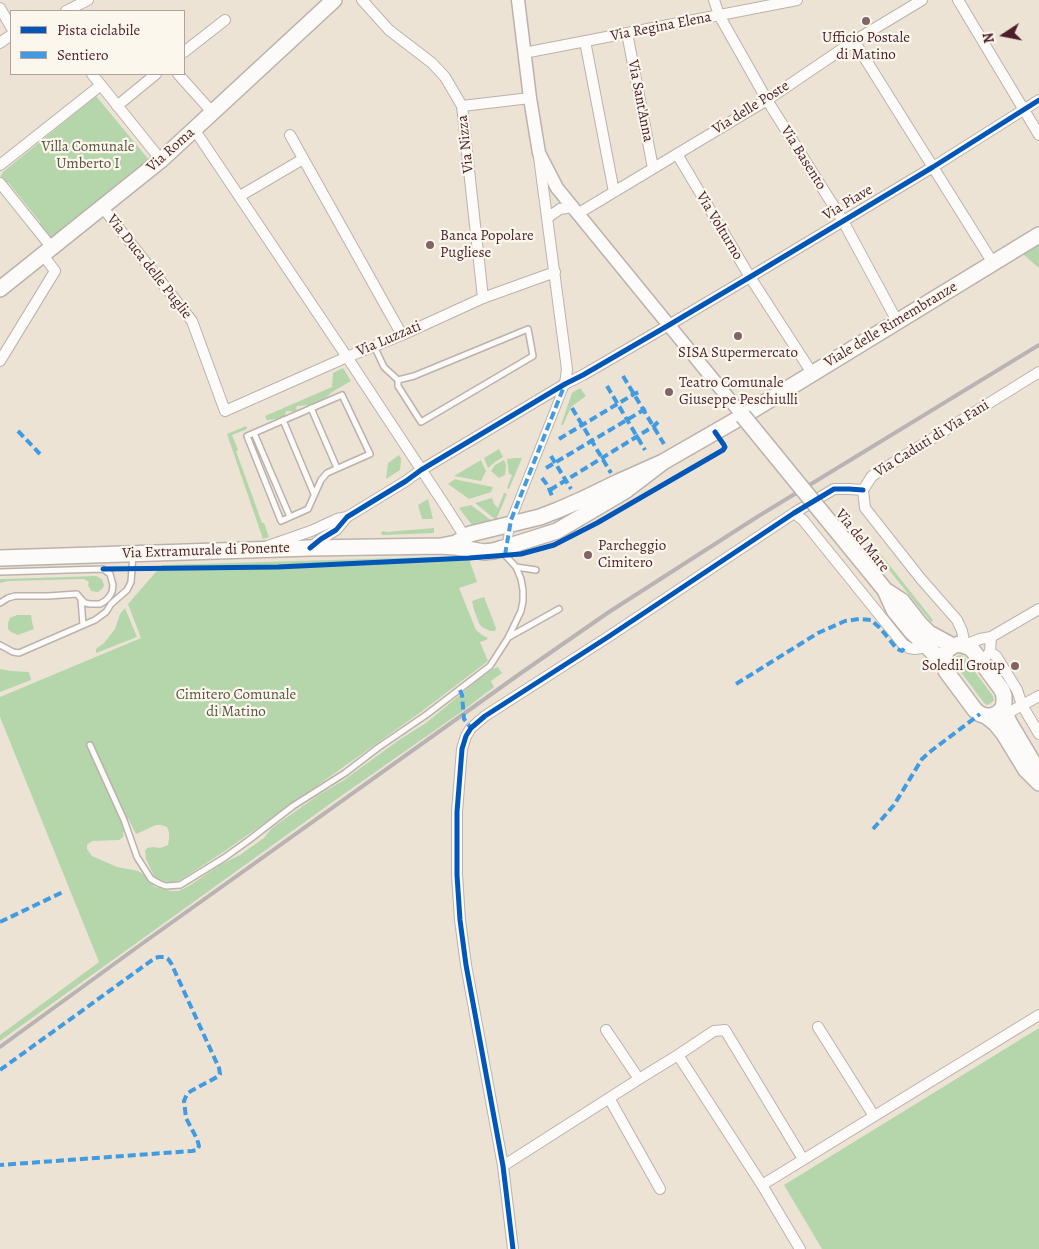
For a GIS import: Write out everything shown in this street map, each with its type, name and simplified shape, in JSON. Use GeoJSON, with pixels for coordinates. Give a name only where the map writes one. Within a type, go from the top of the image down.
{"type":"FeatureCollection","features":[{"type":"Feature","properties":{"kind":"main road","name":"Via Roma"},"geometry":{"type":"LineString","coordinates":[[0,290],[161,160],[334,0]]}},
{"type":"Feature","properties":{"kind":"main road","name":"Viale delle Rimembranze"},"geometry":{"type":"LineString","coordinates":[[743,416],[1039,235]]}},
{"type":"Feature","properties":{"kind":"main road","name":"Via Extramurale di Ponente"},"geometry":{"type":"LineString","coordinates":[[465,543],[470,534],[540,517],[582,500],[663,462],[743,416]]}},
{"type":"Feature","properties":{"kind":"main road","name":"Via del Mare"},"geometry":{"type":"LineString","coordinates":[[743,416],[885,590],[894,610],[911,631],[943,662],[946,671],[975,710],[996,724],[1026,770],[1039,782]]}},
{"type":"Feature","properties":{"kind":"main road","name":"Via Extramurale di Ponente"},"geometry":{"type":"LineString","coordinates":[[0,558],[441,546],[465,543],[484,552],[506,551],[557,531],[625,491],[663,462]]}},
{"type":"Feature","properties":{"kind":"main road","name":"Via del Mare"},"geometry":{"type":"LineString","coordinates":[[885,590],[902,601],[920,624],[929,632],[971,648],[986,657],[1002,690],[1004,711],[1036,766],[1039,782]]}},
{"type":"Feature","properties":{"kind":"main road"},"geometry":{"type":"LineString","coordinates":[[943,662],[948,649],[959,645]]}},
{"type":"Feature","properties":{"kind":"main road"},"geometry":{"type":"LineString","coordinates":[[986,716],[992,716],[1004,711]]}},
{"type":"Feature","properties":{"kind":"street"},"geometry":{"type":"LineString","coordinates":[[68,10],[88,0]]}},
{"type":"Feature","properties":{"kind":"street","name":"Via Nizza"},"geometry":{"type":"LineString","coordinates":[[362,0],[389,30],[432,62],[445,77],[462,106],[483,298]]}},
{"type":"Feature","properties":{"kind":"street"},"geometry":{"type":"LineString","coordinates":[[506,551],[511,520],[565,384],[567,369],[518,0]]}},
{"type":"Feature","properties":{"kind":"street","name":"Via Basento"},"geometry":{"type":"LineString","coordinates":[[714,0],[719,15],[767,100],[843,221],[897,321]]}},
{"type":"Feature","properties":{"kind":"street","name":"Via Regina Elena"},"geometry":{"type":"LineString","coordinates":[[524,54],[797,0]]}},
{"type":"Feature","properties":{"kind":"street","name":"Via delle Poste"},"geometry":{"type":"LineString","coordinates":[[547,218],[560,209],[576,210],[614,192],[767,100],[854,42],[922,0]]}},
{"type":"Feature","properties":{"kind":"street"},"geometry":{"type":"LineString","coordinates":[[958,0],[1039,135]]}},
{"type":"Feature","properties":{"kind":"street"},"geometry":{"type":"LineString","coordinates":[[0,8],[10,25]]}},
{"type":"Feature","properties":{"kind":"street"},"geometry":{"type":"LineString","coordinates":[[185,51],[225,20]]}},
{"type":"Feature","properties":{"kind":"street","name":"Via Sant'Anna"},"geometry":{"type":"LineString","coordinates":[[627,33],[653,168]]}},
{"type":"Feature","properties":{"kind":"street"},"geometry":{"type":"LineString","coordinates":[[585,42],[614,192]]}},
{"type":"Feature","properties":{"kind":"street"},"geometry":{"type":"LineString","coordinates":[[854,42],[993,263]]}},
{"type":"Feature","properties":{"kind":"street"},"geometry":{"type":"LineString","coordinates":[[93,75],[161,160]]}},
{"type":"Feature","properties":{"kind":"street"},"geometry":{"type":"LineString","coordinates":[[117,106],[155,75]]}},
{"type":"Feature","properties":{"kind":"street"},"geometry":{"type":"LineString","coordinates":[[179,75],[212,112]]}},
{"type":"Feature","properties":{"kind":"street"},"geometry":{"type":"LineString","coordinates":[[0,165],[101,85]]}},
{"type":"Feature","properties":{"kind":"street"},"geometry":{"type":"LineString","coordinates":[[462,106],[530,98]]}},
{"type":"Feature","properties":{"kind":"street","name":"Via Piave"},"geometry":{"type":"LineString","coordinates":[[347,517],[421,470],[565,384],[669,325],[933,167],[1039,100]]}},
{"type":"Feature","properties":{"kind":"street"},"geometry":{"type":"LineString","coordinates":[[194,129],[421,470],[465,543]]}},
{"type":"Feature","properties":{"kind":"street"},"geometry":{"type":"LineString","coordinates":[[290,135],[402,335]]}},
{"type":"Feature","properties":{"kind":"street"},"geometry":{"type":"LineString","coordinates":[[539,152],[557,188],[743,416]]}},
{"type":"Feature","properties":{"kind":"street","name":"Via Volturno"},"geometry":{"type":"LineString","coordinates":[[677,154],[750,277],[812,373]]}},
{"type":"Feature","properties":{"kind":"street"},"geometry":{"type":"LineString","coordinates":[[240,196],[303,159]]}},
{"type":"Feature","properties":{"kind":"street"},"geometry":{"type":"LineString","coordinates":[[0,183],[47,252],[55,271],[0,361]]}},
{"type":"Feature","properties":{"kind":"street","name":"Via Duca delle Puglie"},"geometry":{"type":"LineString","coordinates":[[103,208],[192,321],[225,410]]}},
{"type":"Feature","properties":{"kind":"street","name":"Via Luzzati"},"geometry":{"type":"LineString","coordinates":[[225,410],[402,335],[483,298],[555,272]]}},
{"type":"Feature","properties":{"kind":"street","name":"Via Caduti di Via Fani"},"geometry":{"type":"LineString","coordinates":[[959,645],[962,632],[957,620],[921,579],[865,508],[864,490],[872,476],[1039,372]]}},
{"type":"Feature","properties":{"kind":"street"},"geometry":{"type":"LineString","coordinates":[[513,1249],[503,1166],[466,965],[460,920],[457,875],[458,812],[462,749],[466,736],[471,728],[485,716],[608,637],[794,513],[834,489],[864,490]]}},
{"type":"Feature","properties":{"kind":"street"},"geometry":{"type":"LineString","coordinates":[[794,513],[803,520],[903,644],[915,650],[927,647]]}},
{"type":"Feature","properties":{"kind":"street"},"geometry":{"type":"LineString","coordinates":[[256,550],[337,519],[347,517]]}},
{"type":"Feature","properties":{"kind":"street"},"geometry":{"type":"LineString","coordinates":[[302,534],[296,539],[302,549],[336,530],[347,517]]}},
{"type":"Feature","properties":{"kind":"street"},"geometry":{"type":"LineString","coordinates":[[959,645],[991,637],[1039,609]]}},
{"type":"Feature","properties":{"kind":"street"},"geometry":{"type":"LineString","coordinates":[[991,637],[986,657],[996,656],[1017,690],[1022,705],[1039,734]]}},
{"type":"Feature","properties":{"kind":"street"},"geometry":{"type":"LineString","coordinates":[[1004,711],[1022,705],[1039,696]]}},
{"type":"Feature","properties":{"kind":"street"},"geometry":{"type":"LineString","coordinates":[[762,1185],[1039,1015]]}},
{"type":"Feature","properties":{"kind":"street"},"geometry":{"type":"LineString","coordinates":[[818,1027],[874,1116]]}},
{"type":"Feature","properties":{"kind":"street"},"geometry":{"type":"LineString","coordinates":[[606,1030],[639,1079]]}},
{"type":"Feature","properties":{"kind":"street"},"geometry":{"type":"LineString","coordinates":[[503,1166],[678,1055],[714,1030],[725,1030],[803,1159]]}},
{"type":"Feature","properties":{"kind":"street"},"geometry":{"type":"LineString","coordinates":[[678,1055],[762,1185],[800,1249]]}},
{"type":"Feature","properties":{"kind":"street"},"geometry":{"type":"LineString","coordinates":[[609,1098],[660,1188]]}},
{"type":"Feature","properties":{"kind":"lane"},"geometry":{"type":"LineString","coordinates":[[374,346],[384,366],[398,380],[398,386],[421,422],[532,356],[528,329],[414,376],[398,380]]}},
{"type":"Feature","properties":{"kind":"lane"},"geometry":{"type":"LineString","coordinates":[[342,395],[370,454],[328,473],[321,480],[308,509],[281,521],[247,436],[311,408],[342,395]]}},
{"type":"Feature","properties":{"kind":"lane"},"geometry":{"type":"LineString","coordinates":[[311,408],[337,468]]}},
{"type":"Feature","properties":{"kind":"lane"},"geometry":{"type":"LineString","coordinates":[[283,420],[314,495]]}},
{"type":"Feature","properties":{"kind":"lane"},"geometry":{"type":"LineString","coordinates":[[254,432],[290,517]]}},
{"type":"Feature","properties":{"kind":"lane"},"geometry":{"type":"LineString","coordinates":[[90,745],[124,820],[137,857],[151,879],[166,886],[180,885],[224,858],[293,806],[426,715],[490,666],[508,638],[521,611],[523,601],[522,585],[516,567],[506,551]]}},
{"type":"Feature","properties":{"kind":"lane"},"geometry":{"type":"LineString","coordinates":[[0,603],[15,596],[77,594],[81,599],[90,604],[108,603],[127,590],[131,582],[133,554]]}},
{"type":"Feature","properties":{"kind":"lane"},"geometry":{"type":"LineString","coordinates":[[516,567],[536,570]]}},
{"type":"Feature","properties":{"kind":"lane"},"geometry":{"type":"LineString","coordinates":[[0,572],[103,569],[110,574],[113,585],[106,612],[96,620],[19,653],[0,645]]}},
{"type":"Feature","properties":{"kind":"lane"},"geometry":{"type":"LineString","coordinates":[[81,599],[83,625]]}},
{"type":"Feature","properties":{"kind":"lane"},"geometry":{"type":"LineString","coordinates":[[508,638],[559,609]]}},
{"type":"Feature","properties":{"kind":"green space","name":"Villa Comunale Umberto I"},"geometry":{"type":"Polygon","coordinates":[[[96,96],[149,160],[53,238],[50,238],[40,225],[40,222],[8,182],[5,185],[1,176],[3,172],[96,96]]]}},
{"type":"Feature","properties":{"kind":"green space"},"geometry":{"type":"Polygon","coordinates":[[[1039,245],[1039,268],[1023,254],[1039,245]]]}},
{"type":"Feature","properties":{"kind":"green space"},"geometry":{"type":"Polygon","coordinates":[[[343,368],[351,381],[316,403],[297,406],[296,412],[286,411],[285,416],[267,420],[265,416],[332,387],[333,373],[343,368]]]}},
{"type":"Feature","properties":{"kind":"green space"},"geometry":{"type":"Polygon","coordinates":[[[580,388],[586,396],[571,407],[563,425],[561,425],[572,393],[580,388]]]}},
{"type":"Feature","properties":{"kind":"green space"},"geometry":{"type":"Polygon","coordinates":[[[246,426],[247,429],[232,435],[262,523],[264,523],[269,537],[263,539],[227,434],[246,426]]]}},
{"type":"Feature","properties":{"kind":"green space"},"geometry":{"type":"Polygon","coordinates":[[[499,449],[503,457],[488,468],[484,458],[499,449]]]}},
{"type":"Feature","properties":{"kind":"green space"},"geometry":{"type":"Polygon","coordinates":[[[399,455],[401,458],[400,470],[386,479],[388,463],[399,455]]]}},
{"type":"Feature","properties":{"kind":"green space"},"geometry":{"type":"Polygon","coordinates":[[[522,458],[509,489],[507,488],[512,475],[509,474],[507,459],[522,458]]]}},
{"type":"Feature","properties":{"kind":"green space"},"geometry":{"type":"Polygon","coordinates":[[[481,460],[486,471],[481,481],[454,476],[481,460]]]}},
{"type":"Feature","properties":{"kind":"green space"},"geometry":{"type":"Polygon","coordinates":[[[504,460],[506,465],[505,475],[499,478],[491,471],[495,465],[504,460]]]}},
{"type":"Feature","properties":{"kind":"green space"},"geometry":{"type":"Polygon","coordinates":[[[455,479],[493,487],[491,492],[469,499],[448,484],[455,479]]]}},
{"type":"Feature","properties":{"kind":"green space"},"geometry":{"type":"Polygon","coordinates":[[[504,493],[507,494],[496,520],[475,503],[492,498],[498,508],[504,493]]]}},
{"type":"Feature","properties":{"kind":"green space"},"geometry":{"type":"Polygon","coordinates":[[[428,499],[433,519],[422,519],[418,505],[428,499]]]}},
{"type":"Feature","properties":{"kind":"green space"},"geometry":{"type":"Polygon","coordinates":[[[471,505],[492,521],[472,525],[459,508],[471,505]]]}},
{"type":"Feature","properties":{"kind":"green space"},"geometry":{"type":"Polygon","coordinates":[[[434,528],[434,533],[382,535],[381,533],[383,531],[434,528]]]}},
{"type":"Feature","properties":{"kind":"green space"},"geometry":{"type":"Polygon","coordinates":[[[871,542],[933,620],[931,622],[868,544],[871,542]]]}},
{"type":"Feature","properties":{"kind":"green space","name":"Cimitero Comunale di Matino"},"geometry":{"type":"Polygon","coordinates":[[[468,556],[477,582],[459,588],[476,630],[488,638],[480,642],[488,661],[421,712],[222,853],[180,880],[168,882],[160,880],[154,876],[146,859],[145,851],[147,848],[160,848],[168,845],[169,832],[167,827],[161,825],[156,825],[136,834],[128,818],[121,821],[124,828],[123,837],[119,840],[92,841],[87,845],[87,849],[92,856],[117,867],[138,871],[155,887],[178,891],[240,855],[264,838],[279,823],[426,723],[478,680],[498,667],[502,673],[491,681],[494,687],[0,1041],[0,1035],[99,962],[0,717],[0,697],[141,638],[128,604],[162,565],[468,556]]]}},
{"type":"Feature","properties":{"kind":"green space"},"geometry":{"type":"Polygon","coordinates":[[[96,576],[102,579],[104,585],[98,592],[91,591],[88,585],[89,582],[84,579],[8,581],[0,583],[0,579],[96,576]]]}},
{"type":"Feature","properties":{"kind":"green space"},"geometry":{"type":"Polygon","coordinates":[[[484,597],[496,628],[495,631],[482,627],[474,610],[472,601],[484,597]]]}},
{"type":"Feature","properties":{"kind":"green space"},"geometry":{"type":"Polygon","coordinates":[[[125,608],[137,637],[96,653],[96,649],[104,643],[115,629],[120,614],[125,608]]]}},
{"type":"Feature","properties":{"kind":"green space"},"geometry":{"type":"Polygon","coordinates":[[[17,615],[31,615],[34,629],[18,635],[11,632],[8,629],[8,623],[10,618],[17,615]]]}},
{"type":"Feature","properties":{"kind":"green space"},"geometry":{"type":"Polygon","coordinates":[[[963,656],[993,696],[994,700],[991,703],[987,705],[984,703],[955,664],[955,657],[963,656]]]}},
{"type":"Feature","properties":{"kind":"green space"},"geometry":{"type":"Polygon","coordinates":[[[0,669],[29,672],[31,680],[0,692],[0,669]]]}},
{"type":"Feature","properties":{"kind":"green space"},"geometry":{"type":"Polygon","coordinates":[[[1039,1028],[1039,1249],[822,1249],[784,1185],[1039,1028]]]}},
{"type":"Feature","properties":{"kind":"railway"},"geometry":{"type":"LineString","coordinates":[[0,1047],[143,943],[609,612],[757,517],[1039,345]]}},
{"type":"Feature","properties":{"kind":"marked path"},"geometry":{"type":"LineString","coordinates":[[623,376],[664,444]]}},
{"type":"Feature","properties":{"kind":"marked path"},"geometry":{"type":"LineString","coordinates":[[505,555],[511,520],[565,384]]}},
{"type":"Feature","properties":{"kind":"marked path"},"geometry":{"type":"LineString","coordinates":[[607,386],[645,450]]}},
{"type":"Feature","properties":{"kind":"marked path"},"geometry":{"type":"LineString","coordinates":[[559,439],[639,392]]}},
{"type":"Feature","properties":{"kind":"marked path"},"geometry":{"type":"LineString","coordinates":[[572,408],[611,473]]}},
{"type":"Feature","properties":{"kind":"marked path"},"geometry":{"type":"LineString","coordinates":[[546,468],[647,408]]}},
{"type":"Feature","properties":{"kind":"marked path"},"geometry":{"type":"LineString","coordinates":[[550,490],[658,422]]}},
{"type":"Feature","properties":{"kind":"marked path"},"geometry":{"type":"LineString","coordinates":[[18,431],[40,454]]}},
{"type":"Feature","properties":{"kind":"marked path"},"geometry":{"type":"LineString","coordinates":[[551,456],[571,489]]}},
{"type":"Feature","properties":{"kind":"marked path"},"geometry":{"type":"LineString","coordinates":[[542,478],[552,496]]}},
{"type":"Feature","properties":{"kind":"marked path"},"geometry":{"type":"LineString","coordinates":[[736,684],[818,633],[845,621],[871,620],[897,649],[902,651],[906,646]]}},
{"type":"Feature","properties":{"kind":"marked path"},"geometry":{"type":"LineString","coordinates":[[460,690],[464,719],[471,728]]}},
{"type":"Feature","properties":{"kind":"marked path"},"geometry":{"type":"LineString","coordinates":[[873,829],[894,805],[922,759],[980,714]]}},
{"type":"Feature","properties":{"kind":"marked path"},"geometry":{"type":"LineString","coordinates":[[0,922],[65,891]]}},
{"type":"Feature","properties":{"kind":"marked path"},"geometry":{"type":"LineString","coordinates":[[0,1070],[155,958],[165,957],[171,963],[219,1068],[220,1074],[191,1091],[187,1094],[184,1101],[186,1118],[199,1146],[197,1150],[0,1165]]}},
{"type":"Feature","properties":{"kind":"cycle path"},"geometry":{"type":"LineString","coordinates":[[310,548],[336,530],[347,517],[421,470],[750,277],[933,167],[1039,100]]}},
{"type":"Feature","properties":{"kind":"cycle path"},"geometry":{"type":"LineString","coordinates":[[103,569],[278,567],[521,554],[554,545],[597,523],[723,450],[725,447],[715,432]]}},
{"type":"Feature","properties":{"kind":"cycle path"},"geometry":{"type":"LineString","coordinates":[[513,1249],[503,1166],[466,965],[460,920],[457,875],[457,812],[462,749],[466,736],[471,728],[485,716],[608,637],[794,513],[834,489],[863,490]]}},
{"type":"Feature","properties":{"kind":"place","name":"Ufficio Postale di Matino"},"geometry":{"type":"Point","coordinates":[866,21]}},
{"type":"Feature","properties":{"kind":"place","name":"Banca Popolare Pugliese"},"geometry":{"type":"Point","coordinates":[430,245]}},
{"type":"Feature","properties":{"kind":"place","name":"SISA Supermercato"},"geometry":{"type":"Point","coordinates":[738,336]}},
{"type":"Feature","properties":{"kind":"place","name":"Teatro Comunale Giuseppe Peschiulli"},"geometry":{"type":"Point","coordinates":[669,392]}},
{"type":"Feature","properties":{"kind":"place","name":"Parcheggio Cimitero"},"geometry":{"type":"Point","coordinates":[588,555]}},
{"type":"Feature","properties":{"kind":"place","name":"Soledil Group"},"geometry":{"type":"Point","coordinates":[1015,666]}}]}
